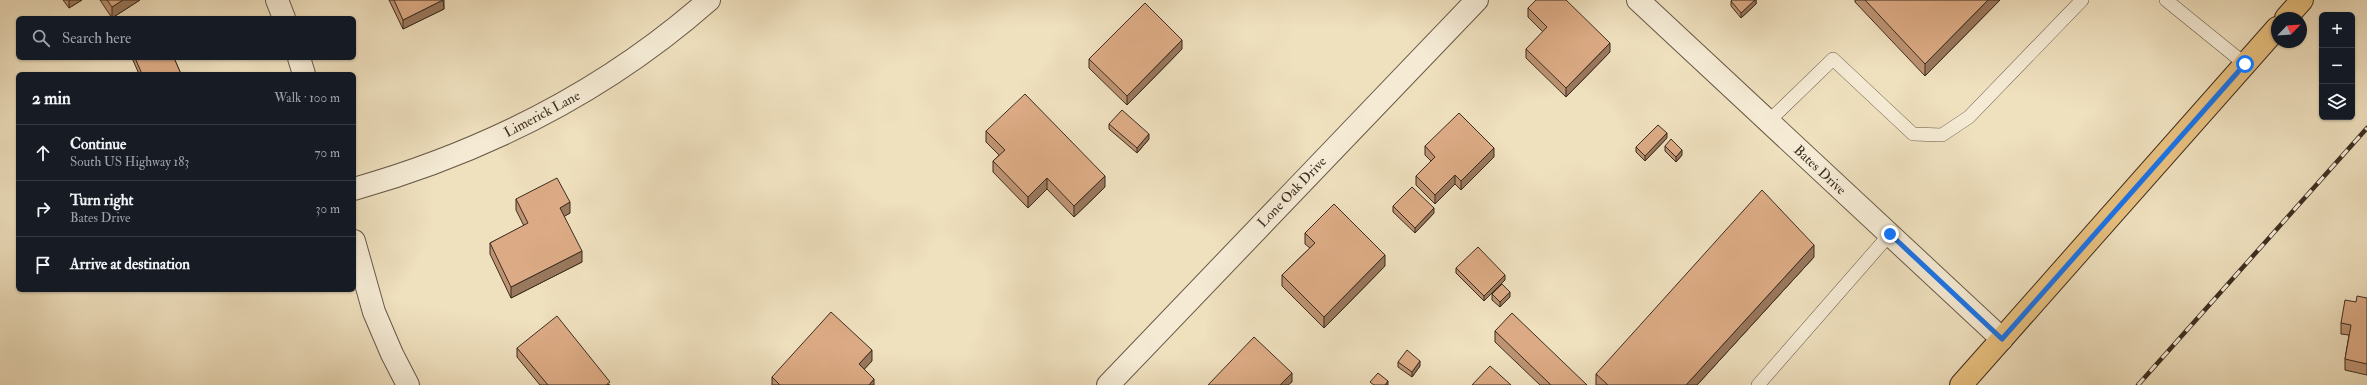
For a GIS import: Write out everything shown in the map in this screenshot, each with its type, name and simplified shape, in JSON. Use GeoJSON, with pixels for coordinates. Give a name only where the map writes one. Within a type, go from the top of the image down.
{"type":"FeatureCollection","features":[{"type":"Feature","properties":{"kind":"main road"},"geometry":{"type":"LineString","coordinates":[[2291,12],[2302,0]]}},
{"type":"Feature","properties":{"kind":"main road"},"geometry":{"type":"LineString","coordinates":[[1961,385],[2271,35]]}},
{"type":"Feature","properties":{"kind":"street"},"geometry":{"type":"LineString","coordinates":[[277,0],[283,16]]}},
{"type":"Feature","properties":{"kind":"street","name":"Limerick Lane"},"geometry":{"type":"LineString","coordinates":[[356,188],[399,176],[485,143],[540,116],[593,86],[644,52],[709,0]]}},
{"type":"Feature","properties":{"kind":"street","name":"Lone Oak Drive"},"geometry":{"type":"LineString","coordinates":[[1108,385],[1477,0]]}},
{"type":"Feature","properties":{"kind":"street","name":"Bates Drive"},"geometry":{"type":"LineString","coordinates":[[1638,0],[2002,339]]}},
{"type":"Feature","properties":{"kind":"street"},"geometry":{"type":"LineString","coordinates":[[300,60],[303,72]]}},
{"type":"Feature","properties":{"kind":"street"},"geometry":{"type":"LineString","coordinates":[[356,247],[374,312],[408,385]]}},
{"type":"Feature","properties":{"kind":"lane"},"geometry":{"type":"LineString","coordinates":[[1768,122],[1833,59],[1913,134],[1942,135],[1969,117],[2082,0]]}},
{"type":"Feature","properties":{"kind":"lane"},"geometry":{"type":"LineString","coordinates":[[2166,0],[2245,64]]}},
{"type":"Feature","properties":{"kind":"lane"},"geometry":{"type":"LineString","coordinates":[[1758,385],[1890,234]]}},
{"type":"Feature","properties":{"kind":"building"},"geometry":{"type":"Polygon","coordinates":[[[107,0],[123,0],[112,7],[107,0]]]}},
{"type":"Feature","properties":{"kind":"building"},"geometry":{"type":"Polygon","coordinates":[[[394,0],[443,0],[403,20],[394,0]]]}},
{"type":"Feature","properties":{"kind":"building"},"geometry":{"type":"Polygon","coordinates":[[[1536,0],[1566,0],[1610,43],[1566,88],[1526,49],[1547,27],[1528,8],[1536,0]]]}},
{"type":"Feature","properties":{"kind":"building"},"geometry":{"type":"Polygon","coordinates":[[[1755,0],[1741,13],[1731,1],[1755,0]]]}},
{"type":"Feature","properties":{"kind":"building"},"geometry":{"type":"Polygon","coordinates":[[[1865,0],[1988,0],[1925,64],[1865,0]]]}},
{"type":"Feature","properties":{"kind":"building"},"geometry":{"type":"Polygon","coordinates":[[[1145,3],[1182,40],[1127,96],[1089,59],[1145,3]]]}},
{"type":"Feature","properties":{"kind":"building"},"geometry":{"type":"Polygon","coordinates":[[[136,60],[175,60],[180,72],[141,72],[136,60]]]}},
{"type":"Feature","properties":{"kind":"building"},"geometry":{"type":"Polygon","coordinates":[[[1025,94],[1105,176],[1074,206],[1047,178],[1028,197],[993,161],[1005,150],[986,131],[1025,94]]]}},
{"type":"Feature","properties":{"kind":"building"},"geometry":{"type":"Polygon","coordinates":[[[1122,110],[1149,134],[1137,148],[1109,124],[1122,110]]]}},
{"type":"Feature","properties":{"kind":"building"},"geometry":{"type":"Polygon","coordinates":[[[1459,113],[1494,148],[1461,181],[1455,175],[1435,195],[1416,176],[1435,157],[1425,146],[1459,113]]]}},
{"type":"Feature","properties":{"kind":"building"},"geometry":{"type":"Polygon","coordinates":[[[1658,125],[1667,133],[1645,156],[1636,147],[1658,125]]]}},
{"type":"Feature","properties":{"kind":"building"},"geometry":{"type":"Polygon","coordinates":[[[1671,139],[1682,150],[1676,157],[1665,146],[1671,139]]]}},
{"type":"Feature","properties":{"kind":"building"},"geometry":{"type":"Polygon","coordinates":[[[557,178],[570,202],[560,208],[582,251],[511,287],[490,243],[528,223],[516,199],[557,178]]]}},
{"type":"Feature","properties":{"kind":"building"},"geometry":{"type":"Polygon","coordinates":[[[1412,187],[1434,208],[1415,228],[1393,206],[1412,187]]]}},
{"type":"Feature","properties":{"kind":"building"},"geometry":{"type":"Polygon","coordinates":[[[1762,190],[1814,245],[1686,385],[1608,385],[1596,374],[1762,190]]]}},
{"type":"Feature","properties":{"kind":"building"},"geometry":{"type":"Polygon","coordinates":[[[1334,204],[1385,255],[1324,317],[1282,275],[1315,243],[1305,233],[1334,204]]]}},
{"type":"Feature","properties":{"kind":"building"},"geometry":{"type":"Polygon","coordinates":[[[1478,247],[1505,275],[1484,296],[1456,268],[1478,247]]]}},
{"type":"Feature","properties":{"kind":"building"},"geometry":{"type":"Polygon","coordinates":[[[1502,284],[1510,292],[1500,302],[1492,294],[1502,284]]]}},
{"type":"Feature","properties":{"kind":"building"},"geometry":{"type":"Polygon","coordinates":[[[2357,296],[2367,298],[2367,364],[2345,359],[2351,325],[2341,323],[2345,300],[2356,302],[2357,296]]]}},
{"type":"Feature","properties":{"kind":"building"},"geometry":{"type":"Polygon","coordinates":[[[831,312],[872,350],[859,364],[874,379],[869,385],[780,385],[772,377],[831,312]]]}},
{"type":"Feature","properties":{"kind":"building"},"geometry":{"type":"Polygon","coordinates":[[[1512,313],[1587,385],[1551,385],[1495,331],[1512,313]]]}},
{"type":"Feature","properties":{"kind":"building"},"geometry":{"type":"Polygon","coordinates":[[[557,316],[610,382],[606,385],[548,385],[517,348],[557,316]]]}},
{"type":"Feature","properties":{"kind":"building"},"geometry":{"type":"Polygon","coordinates":[[[1254,337],[1292,373],[1280,385],[1208,385],[1254,337]]]}},
{"type":"Feature","properties":{"kind":"building"},"geometry":{"type":"Polygon","coordinates":[[[1407,350],[1420,361],[1412,372],[1398,362],[1407,350]]]}},
{"type":"Feature","properties":{"kind":"building"},"geometry":{"type":"Polygon","coordinates":[[[1490,366],[1511,385],[1472,385],[1490,366]]]}},
{"type":"Feature","properties":{"kind":"building"},"geometry":{"type":"Polygon","coordinates":[[[1378,373],[1388,381],[1385,385],[1374,385],[1370,382],[1378,373]]]}},
{"type":"Feature","properties":{"kind":"railway"},"geometry":{"type":"LineString","coordinates":[[2138,385],[2367,128]]}},
{"type":"Feature","properties":{"kind":"route"},"geometry":{"type":"LineString","coordinates":[[1890,234],[2002,339],[2245,64]]}}]}
